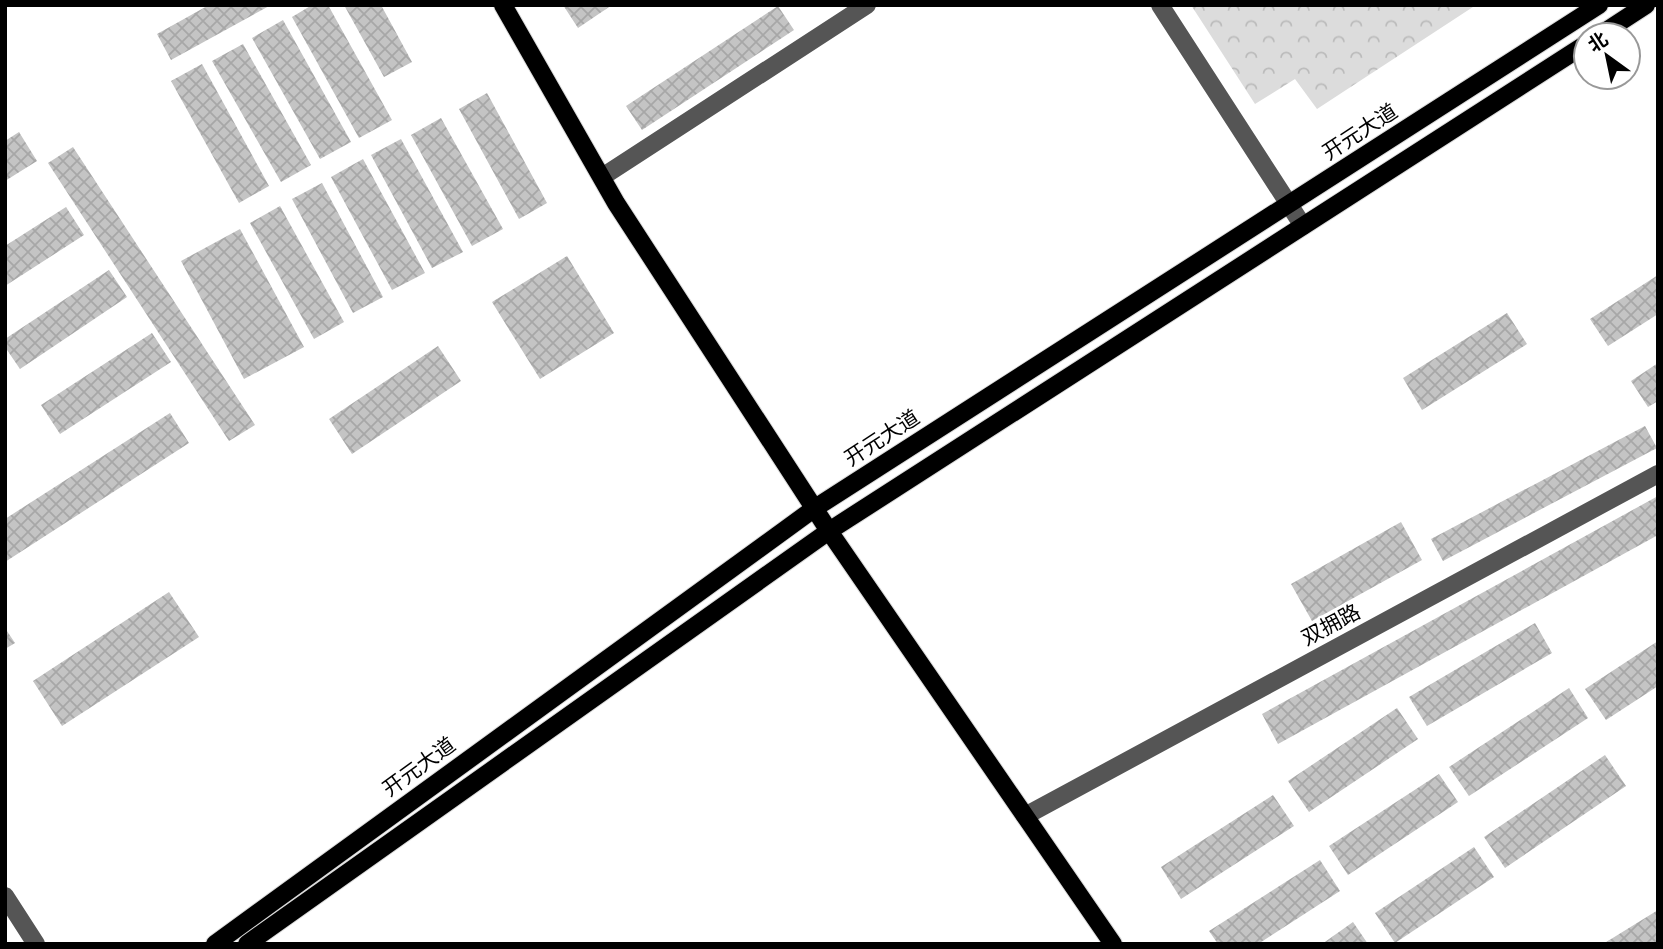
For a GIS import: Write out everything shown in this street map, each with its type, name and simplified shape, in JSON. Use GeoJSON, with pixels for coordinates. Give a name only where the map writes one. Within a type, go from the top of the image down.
{"type":"FeatureCollection","features":[{"type":"Feature","properties":{"kind":"main road"},"geometry":{"type":"LineString","coordinates":[[503,5],[602,177],[829,531],[1113,944]]}},
{"type":"Feature","properties":{"kind":"main road","name":"开元大道"},"geometry":{"type":"LineString","coordinates":[[215,944],[815,508],[1599,5]]}},
{"type":"Feature","properties":{"kind":"main road"},"geometry":{"type":"LineString","coordinates":[[1621,21],[1646,5]]}},
{"type":"Feature","properties":{"kind":"main road"},"geometry":{"type":"LineString","coordinates":[[247,944],[829,531],[1572,53]]}},
{"type":"Feature","properties":{"kind":"street"},"geometry":{"type":"LineString","coordinates":[[602,177],[867,5]]}},
{"type":"Feature","properties":{"kind":"street"},"geometry":{"type":"LineString","coordinates":[[1160,5],[1303,226]]}},
{"type":"Feature","properties":{"kind":"street","name":"双拥路"},"geometry":{"type":"LineString","coordinates":[[1025,816],[1658,474]]}},
{"type":"Feature","properties":{"kind":"street"},"geometry":{"type":"LineString","coordinates":[[5,896],[36,944]]}},
{"type":"Feature","properties":{"kind":"green space"},"geometry":{"type":"Polygon","coordinates":[[[1191,5],[1476,5],[1317,109],[1295,79],[1255,104],[1191,5]]]}},
{"type":"Feature","properties":{"kind":"building"},"geometry":{"type":"Polygon","coordinates":[[[209,5],[271,5],[171,60],[157,34],[209,5]]]}},
{"type":"Feature","properties":{"kind":"building"},"geometry":{"type":"Polygon","coordinates":[[[312,5],[328,5],[392,120],[359,138],[292,17],[312,5]]]}},
{"type":"Feature","properties":{"kind":"building"},"geometry":{"type":"Polygon","coordinates":[[[344,5],[381,5],[412,62],[384,77],[344,5]]]}},
{"type":"Feature","properties":{"kind":"building"},"geometry":{"type":"Polygon","coordinates":[[[563,5],[612,5],[578,28],[563,5]]]}},
{"type":"Feature","properties":{"kind":"building"},"geometry":{"type":"Polygon","coordinates":[[[778,6],[794,30],[642,130],[626,106],[778,6]]]}},
{"type":"Feature","properties":{"kind":"building"},"geometry":{"type":"Polygon","coordinates":[[[283,20],[351,142],[320,159],[252,38],[283,20]]]}},
{"type":"Feature","properties":{"kind":"building"},"geometry":{"type":"Polygon","coordinates":[[[243,44],[311,165],[281,182],[212,61],[243,44]]]}},
{"type":"Feature","properties":{"kind":"building"},"geometry":{"type":"Polygon","coordinates":[[[202,64],[269,186],[239,203],[171,81],[202,64]]]}},
{"type":"Feature","properties":{"kind":"building"},"geometry":{"type":"Polygon","coordinates":[[[487,93],[547,203],[519,219],[459,109],[487,93]]]}},
{"type":"Feature","properties":{"kind":"building"},"geometry":{"type":"Polygon","coordinates":[[[441,118],[503,229],[472,246],[411,135],[441,118]]]}},
{"type":"Feature","properties":{"kind":"building"},"geometry":{"type":"Polygon","coordinates":[[[19,132],[37,161],[5,181],[5,141],[19,132]]]}},
{"type":"Feature","properties":{"kind":"building"},"geometry":{"type":"Polygon","coordinates":[[[401,139],[463,252],[432,268],[371,155],[401,139]]]}},
{"type":"Feature","properties":{"kind":"building"},"geometry":{"type":"Polygon","coordinates":[[[73,147],[255,425],[229,441],[48,163],[73,147]]]}},
{"type":"Feature","properties":{"kind":"building"},"geometry":{"type":"Polygon","coordinates":[[[363,159],[425,273],[392,290],[331,177],[363,159]]]}},
{"type":"Feature","properties":{"kind":"building"},"geometry":{"type":"Polygon","coordinates":[[[322,183],[383,297],[353,313],[292,199],[322,183]]]}},
{"type":"Feature","properties":{"kind":"building"},"geometry":{"type":"Polygon","coordinates":[[[280,206],[344,322],[314,339],[250,223],[280,206]]]}},
{"type":"Feature","properties":{"kind":"building"},"geometry":{"type":"Polygon","coordinates":[[[66,207],[84,235],[5,286],[5,246],[66,207]]]}},
{"type":"Feature","properties":{"kind":"building"},"geometry":{"type":"Polygon","coordinates":[[[240,229],[304,347],[244,379],[181,261],[240,229]]]}},
{"type":"Feature","properties":{"kind":"building"},"geometry":{"type":"Polygon","coordinates":[[[567,256],[614,333],[540,379],[492,302],[567,256]]]}},
{"type":"Feature","properties":{"kind":"building"},"geometry":{"type":"Polygon","coordinates":[[[109,270],[127,297],[20,369],[5,347],[5,339],[109,270]]]}},
{"type":"Feature","properties":{"kind":"building"},"geometry":{"type":"Polygon","coordinates":[[[1658,275],[1658,314],[1608,346],[1590,319],[1658,275]]]}},
{"type":"Feature","properties":{"kind":"building"},"geometry":{"type":"Polygon","coordinates":[[[1507,313],[1527,344],[1422,410],[1403,378],[1507,313]]]}},
{"type":"Feature","properties":{"kind":"building"},"geometry":{"type":"Polygon","coordinates":[[[152,333],[171,362],[60,434],[41,405],[152,333]]]}},
{"type":"Feature","properties":{"kind":"building"},"geometry":{"type":"Polygon","coordinates":[[[438,346],[461,381],[352,454],[329,419],[438,346]]]}},
{"type":"Feature","properties":{"kind":"building"},"geometry":{"type":"Polygon","coordinates":[[[1658,363],[1658,401],[1648,407],[1631,381],[1658,363]]]}},
{"type":"Feature","properties":{"kind":"building"},"geometry":{"type":"Polygon","coordinates":[[[170,413],[189,443],[5,562],[5,519],[170,413]]]}},
{"type":"Feature","properties":{"kind":"building"},"geometry":{"type":"Polygon","coordinates":[[[1645,426],[1657,448],[1443,561],[1431,539],[1645,426]]]}},
{"type":"Feature","properties":{"kind":"building"},"geometry":{"type":"Polygon","coordinates":[[[1658,496],[1658,535],[1278,744],[1262,714],[1658,496]]]}},
{"type":"Feature","properties":{"kind":"building"},"geometry":{"type":"Polygon","coordinates":[[[1401,522],[1422,560],[1312,621],[1291,584],[1401,522]]]}},
{"type":"Feature","properties":{"kind":"building"},"geometry":{"type":"Polygon","coordinates":[[[169,592],[199,637],[62,726],[33,681],[169,592]]]}},
{"type":"Feature","properties":{"kind":"building"},"geometry":{"type":"Polygon","coordinates":[[[1535,623],[1552,653],[1427,726],[1409,697],[1535,623]]]}},
{"type":"Feature","properties":{"kind":"building"},"geometry":{"type":"Polygon","coordinates":[[[5,628],[15,643],[5,649],[5,628]]]}},
{"type":"Feature","properties":{"kind":"building"},"geometry":{"type":"Polygon","coordinates":[[[1658,641],[1658,686],[1606,720],[1585,689],[1658,641]]]}},
{"type":"Feature","properties":{"kind":"building"},"geometry":{"type":"Polygon","coordinates":[[[1569,688],[1588,718],[1469,796],[1449,767],[1569,688]]]}},
{"type":"Feature","properties":{"kind":"building"},"geometry":{"type":"Polygon","coordinates":[[[1397,708],[1418,739],[1309,812],[1288,781],[1397,708]]]}},
{"type":"Feature","properties":{"kind":"building"},"geometry":{"type":"Polygon","coordinates":[[[1605,755],[1626,786],[1505,868],[1484,837],[1605,755]]]}},
{"type":"Feature","properties":{"kind":"building"},"geometry":{"type":"Polygon","coordinates":[[[1439,774],[1458,802],[1348,875],[1329,846],[1439,774]]]}},
{"type":"Feature","properties":{"kind":"building"},"geometry":{"type":"Polygon","coordinates":[[[1273,795],[1294,826],[1181,899],[1161,867],[1273,795]]]}},
{"type":"Feature","properties":{"kind":"building"},"geometry":{"type":"Polygon","coordinates":[[[1474,847],[1494,877],[1395,943],[1375,913],[1474,847]]]}},
{"type":"Feature","properties":{"kind":"building"},"geometry":{"type":"Polygon","coordinates":[[[1320,860],[1340,891],[1258,944],[1218,944],[1209,931],[1320,860]]]}},
{"type":"Feature","properties":{"kind":"building"},"geometry":{"type":"Polygon","coordinates":[[[1658,910],[1658,944],[1603,944],[1658,910]]]}},
{"type":"Feature","properties":{"kind":"building"},"geometry":{"type":"Polygon","coordinates":[[[1353,922],[1368,944],[1322,944],[1353,922]]]}}]}
